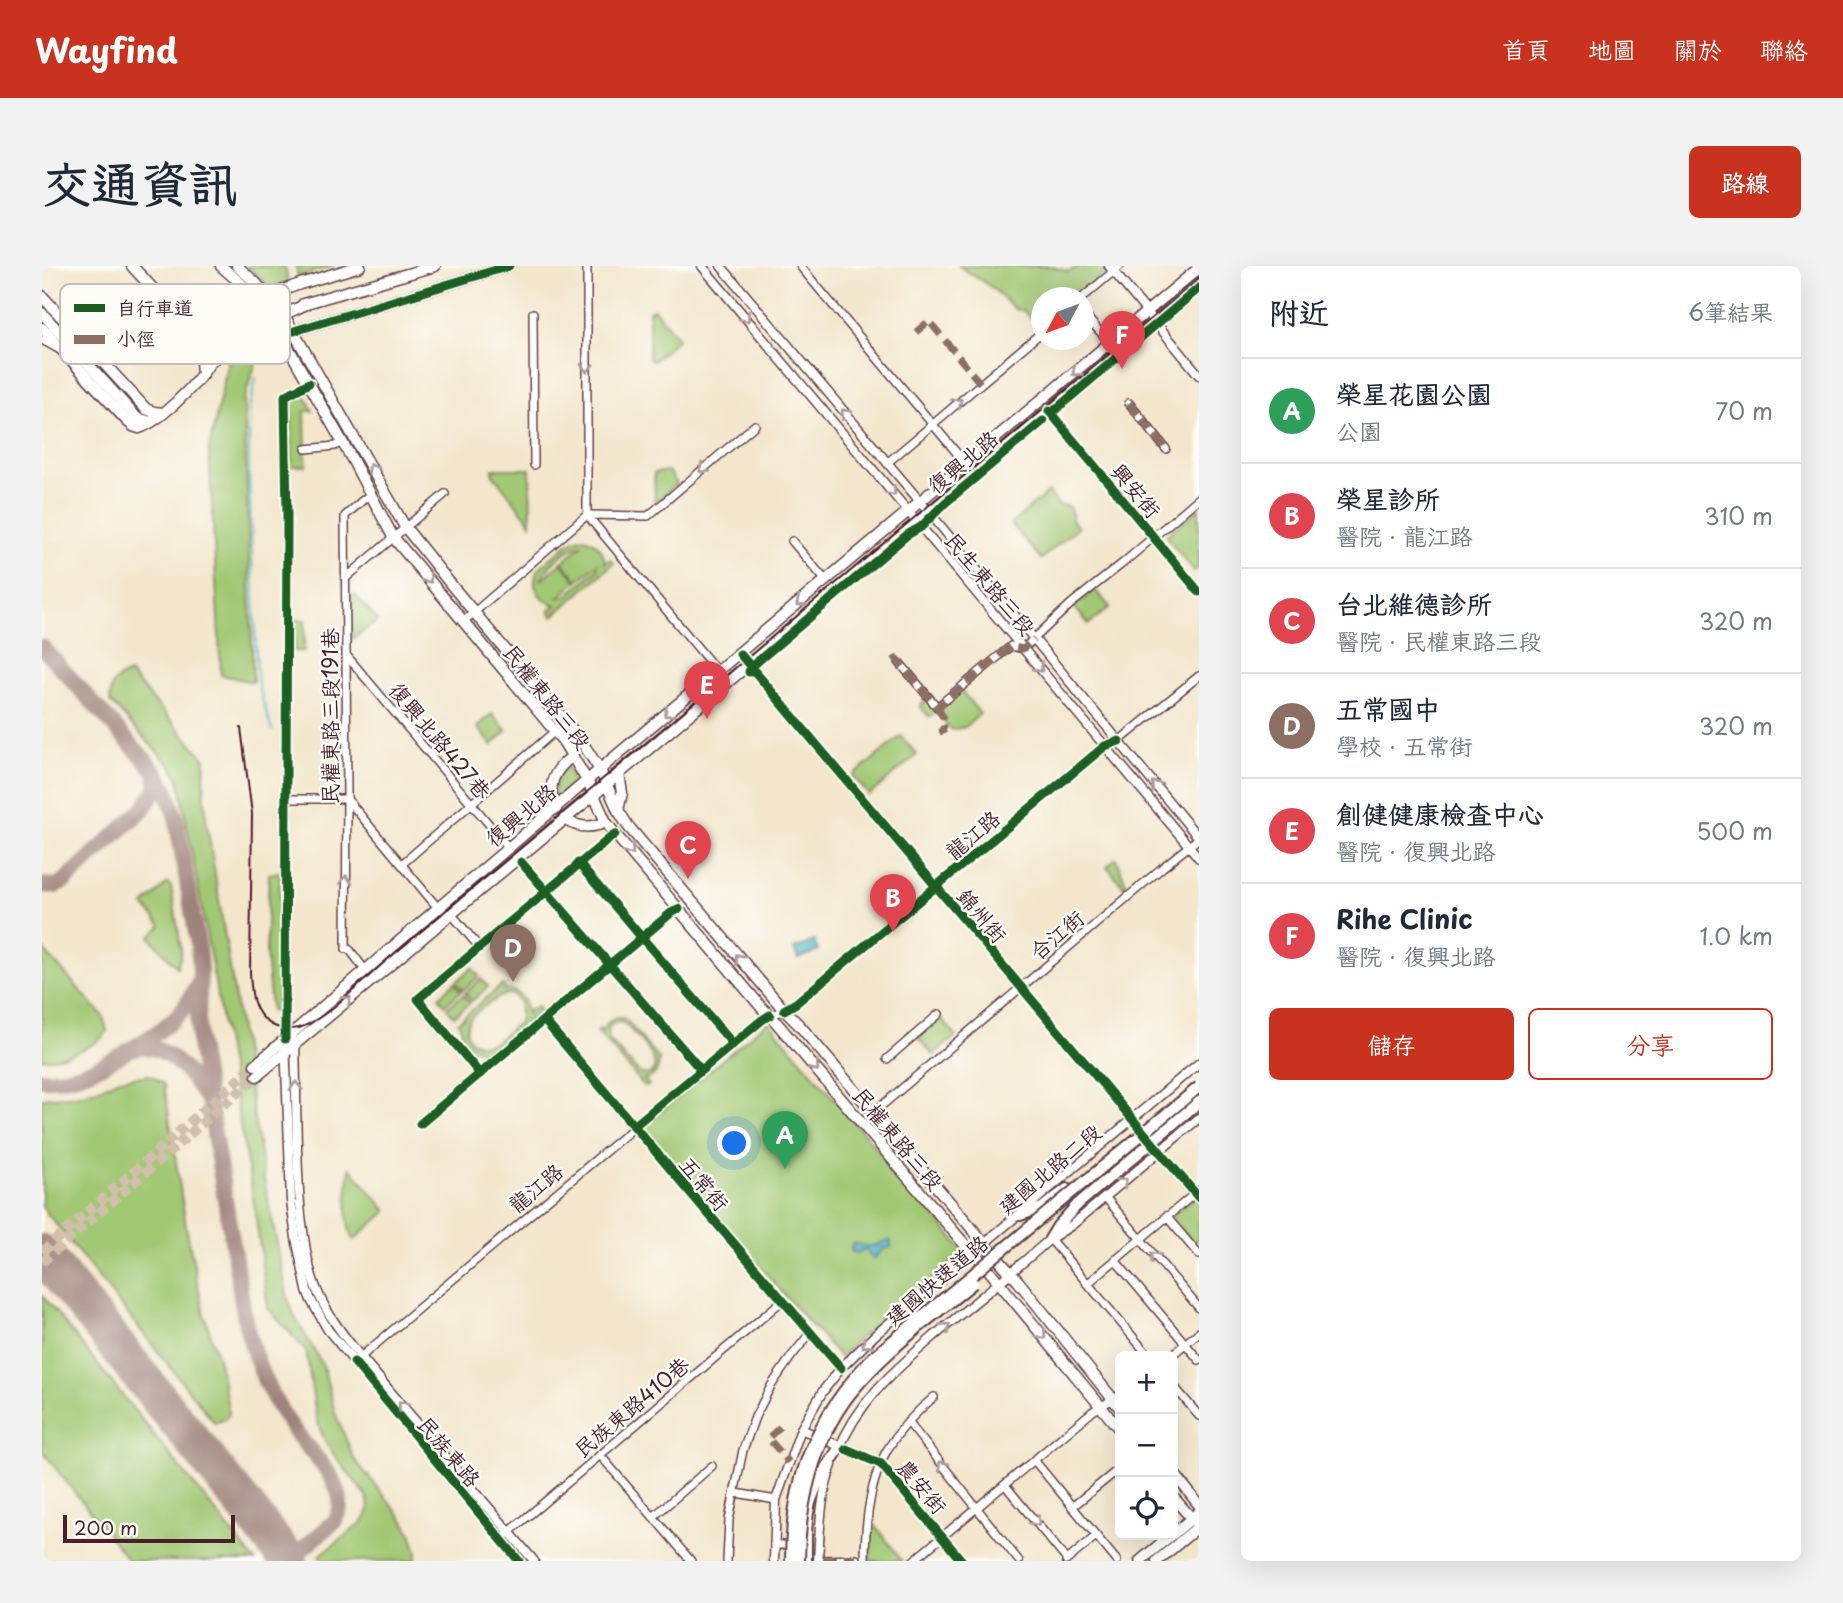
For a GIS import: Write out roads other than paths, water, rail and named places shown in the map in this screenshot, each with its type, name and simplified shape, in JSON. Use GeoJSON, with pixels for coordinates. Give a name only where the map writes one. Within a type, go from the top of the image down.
{"type":"FeatureCollection","features":[{"type":"Feature","properties":{"kind":"highway"},"geometry":{"type":"LineString","coordinates":[[1020,1215],[1042,1208],[1199,1081]]}},
{"type":"Feature","properties":{"kind":"highway","name":"建國快速道路"},"geometry":{"type":"LineString","coordinates":[[791,1561],[792,1529],[800,1478],[822,1423],[852,1379],[872,1358],[1199,1087]]}},
{"type":"Feature","properties":{"kind":"highway","name":"建國快速道路"},"geometry":{"type":"LineString","coordinates":[[799,1561],[802,1518],[814,1463],[834,1419],[864,1377],[1199,1093]]}},
{"type":"Feature","properties":{"kind":"highway"},"geometry":{"type":"LineString","coordinates":[[1050,1239],[1078,1204],[1199,1102]]}},
{"type":"Feature","properties":{"kind":"highway"},"geometry":{"type":"LineString","coordinates":[[806,1561],[810,1502],[821,1477],[839,1448]]}},
{"type":"Feature","properties":{"kind":"main road"},"geometry":{"type":"LineString","coordinates":[[132,266],[148,284]]}},
{"type":"Feature","properties":{"kind":"main road","name":"民權東路三段"},"geometry":{"type":"LineString","coordinates":[[220,266],[240,284]]}},
{"type":"Feature","properties":{"kind":"main road","name":"民權東路三段"},"geometry":{"type":"LineString","coordinates":[[237,266],[255,284]]}},
{"type":"Feature","properties":{"kind":"main road"},"geometry":{"type":"LineString","coordinates":[[290,288],[360,266]]}},
{"type":"Feature","properties":{"kind":"main road"},"geometry":{"type":"LineString","coordinates":[[290,309],[435,266]]}},
{"type":"Feature","properties":{"kind":"main road"},"geometry":{"type":"LineString","coordinates":[[294,331],[509,266]]}},
{"type":"Feature","properties":{"kind":"main road","name":"復興北路"},"geometry":{"type":"LineString","coordinates":[[1199,268],[600,770],[366,970],[290,1039],[256,1070],[285,1051],[290,1039],[450,914],[619,774],[1199,284]]}},
{"type":"Feature","properties":{"kind":"main road"},"geometry":{"type":"LineString","coordinates":[[42,296],[60,316]]}},
{"type":"Feature","properties":{"kind":"main road"},"geometry":{"type":"LineString","coordinates":[[42,313],[60,333]]}},
{"type":"Feature","properties":{"kind":"main road","name":"民權東路三段"},"geometry":{"type":"LineString","coordinates":[[290,325],[400,532],[474,612],[576,733],[600,770],[618,810],[653,856],[1115,1395]]}},
{"type":"Feature","properties":{"kind":"main road"},"geometry":{"type":"LineString","coordinates":[[42,328],[60,348]]}},
{"type":"Feature","properties":{"kind":"main road","name":"民權東路三段"},"geometry":{"type":"LineString","coordinates":[[290,350],[371,495],[464,621],[573,756],[606,822],[966,1246],[974,1252],[1115,1424]]}},
{"type":"Feature","properties":{"kind":"main road"},"geometry":{"type":"LineString","coordinates":[[75,364],[127,421],[139,428],[163,412],[208,364]]}},
{"type":"Feature","properties":{"kind":"main road"},"geometry":{"type":"LineString","coordinates":[[88,364],[136,418],[151,422]]}},
{"type":"Feature","properties":{"kind":"main road"},"geometry":{"type":"LineString","coordinates":[[105,364],[146,409],[163,412]]}},
{"type":"Feature","properties":{"kind":"main road"},"geometry":{"type":"LineString","coordinates":[[204,364],[205,370]]}},
{"type":"Feature","properties":{"kind":"main road"},"geometry":{"type":"LineString","coordinates":[[556,809],[551,793],[554,777],[573,756]]}},
{"type":"Feature","properties":{"kind":"main road"},"geometry":{"type":"LineString","coordinates":[[618,810],[622,793],[619,774]]}},
{"type":"Feature","properties":{"kind":"main road"},"geometry":{"type":"LineString","coordinates":[[564,819],[574,825],[586,827],[606,822]]}},
{"type":"Feature","properties":{"kind":"main road"},"geometry":{"type":"LineString","coordinates":[[1177,1477],[1199,1505]]}},
{"type":"Feature","properties":{"kind":"main road"},"geometry":{"type":"LineString","coordinates":[[1178,1502],[1197,1522]]}},
{"type":"Feature","properties":{"kind":"main road"},"geometry":{"type":"LineString","coordinates":[[1178,1531],[1197,1522]]}},
{"type":"Feature","properties":{"kind":"main road"},"geometry":{"type":"LineString","coordinates":[[1162,1560],[1197,1522]]}},
{"type":"Feature","properties":{"kind":"main road"},"geometry":{"type":"LineString","coordinates":[[1140,1561],[1165,1540]]}},
{"type":"Feature","properties":{"kind":"street"},"geometry":{"type":"LineString","coordinates":[[587,266],[587,515],[718,671]]}},
{"type":"Feature","properties":{"kind":"street","name":"民生東路三段"},"geometry":{"type":"LineString","coordinates":[[702,266],[1199,858]]}},
{"type":"Feature","properties":{"kind":"street","name":"民生東路三段"},"geometry":{"type":"LineString","coordinates":[[721,266],[1199,838]]}},
{"type":"Feature","properties":{"kind":"street"},"geometry":{"type":"LineString","coordinates":[[800,266],[966,464]]}},
{"type":"Feature","properties":{"kind":"street"},"geometry":{"type":"LineString","coordinates":[[1094,287],[1114,268],[1154,322],[1199,375]]}},
{"type":"Feature","properties":{"kind":"street"},"geometry":{"type":"LineString","coordinates":[[533,313],[534,465]]}},
{"type":"Feature","properties":{"kind":"street"},"geometry":{"type":"LineString","coordinates":[[1094,326],[1110,343]]}},
{"type":"Feature","properties":{"kind":"street"},"geometry":{"type":"LineString","coordinates":[[290,332],[294,331]]}},
{"type":"Feature","properties":{"kind":"street"},"geometry":{"type":"LineString","coordinates":[[42,340],[60,350]]}},
{"type":"Feature","properties":{"kind":"street"},"geometry":{"type":"LineString","coordinates":[[887,463],[1031,340]]}},
{"type":"Feature","properties":{"kind":"street"},"geometry":{"type":"LineString","coordinates":[[205,370],[206,364]]}},
{"type":"Feature","properties":{"kind":"street"},"geometry":{"type":"LineString","coordinates":[[205,370],[212,364]]}},
{"type":"Feature","properties":{"kind":"street"},"geometry":{"type":"LineString","coordinates":[[1129,403],[1166,449]]}},
{"type":"Feature","properties":{"kind":"street","name":"興安街"},"geometry":{"type":"LineString","coordinates":[[1037,404],[1049,411],[1199,592]]}},
{"type":"Feature","properties":{"kind":"street"},"geometry":{"type":"LineString","coordinates":[[464,621],[587,515],[648,516],[755,425]]}},
{"type":"Feature","properties":{"kind":"street"},"geometry":{"type":"LineString","coordinates":[[306,449],[335,446],[342,442]]}},
{"type":"Feature","properties":{"kind":"street"},"geometry":{"type":"LineString","coordinates":[[347,580],[445,494]]}},
{"type":"Feature","properties":{"kind":"street","name":"民權東路三段191巷"},"geometry":{"type":"LineString","coordinates":[[366,970],[350,950],[346,949],[345,516],[371,495]]}},
{"type":"Feature","properties":{"kind":"street"},"geometry":{"type":"LineString","coordinates":[[899,662],[937,707],[1012,646],[1023,649],[1071,604],[1199,498]]}},
{"type":"Feature","properties":{"kind":"street"},"geometry":{"type":"LineString","coordinates":[[792,541],[826,581]]}},
{"type":"Feature","properties":{"kind":"street","name":"錦州街"},"geometry":{"type":"LineString","coordinates":[[740,654],[1159,1152],[1198,1194]]}},
{"type":"Feature","properties":{"kind":"street","name":"復興北路427巷"},"geometry":{"type":"LineString","coordinates":[[346,655],[509,848]]}},
{"type":"Feature","properties":{"kind":"street","name":"龍江路"},"geometry":{"type":"LineString","coordinates":[[358,1360],[762,1020],[794,1005],[1105,746],[1119,741],[1199,676]]}},
{"type":"Feature","properties":{"kind":"street"},"geometry":{"type":"LineString","coordinates":[[402,864],[555,731]]}},
{"type":"Feature","properties":{"kind":"street"},"geometry":{"type":"LineString","coordinates":[[285,799],[347,799],[439,908],[450,914],[479,947]]}},
{"type":"Feature","properties":{"kind":"street","name":"合江街"},"geometry":{"type":"LineString","coordinates":[[873,1113],[1199,838]]}},
{"type":"Feature","properties":{"kind":"street","name":"民族東路"},"geometry":{"type":"LineString","coordinates":[[284,867],[299,1190],[305,1250],[315,1287],[358,1360],[519,1561]]}},
{"type":"Feature","properties":{"kind":"street"},"geometry":{"type":"LineString","coordinates":[[887,1059],[939,1014]]}},
{"type":"Feature","properties":{"kind":"street","name":"五常街"},"geometry":{"type":"LineString","coordinates":[[544,1020],[841,1368]]}},
{"type":"Feature","properties":{"kind":"street","name":"民族東路"},"geometry":{"type":"LineString","coordinates":[[285,1051],[292,1201],[300,1264],[307,1290],[319,1316],[534,1561]]}},
{"type":"Feature","properties":{"kind":"street","name":"建國北路二段"},"geometry":{"type":"LineString","coordinates":[[774,1561],[776,1500],[801,1429],[823,1391],[841,1368],[875,1335],[1199,1063]]}},
{"type":"Feature","properties":{"kind":"street"},"geometry":{"type":"LineString","coordinates":[[856,1559],[821,1561],[821,1508],[825,1484],[839,1448],[849,1426],[873,1393],[904,1362],[1050,1239],[1072,1226],[1199,1118]]}},
{"type":"Feature","properties":{"kind":"street"},"geometry":{"type":"LineString","coordinates":[[1087,1284],[1166,1216],[1198,1194]]}},
{"type":"Feature","properties":{"kind":"street"},"geometry":{"type":"LineString","coordinates":[[1105,1197],[1199,1308]]}},
{"type":"Feature","properties":{"kind":"street"},"geometry":{"type":"LineString","coordinates":[[1166,1216],[1199,1255]]}},
{"type":"Feature","properties":{"kind":"street"},"geometry":{"type":"LineString","coordinates":[[1050,1239],[1145,1351]]}},
{"type":"Feature","properties":{"kind":"street"},"geometry":{"type":"LineString","coordinates":[[1115,1260],[1199,1360]]}},
{"type":"Feature","properties":{"kind":"street","name":"民族東路410巷"},"geometry":{"type":"LineString","coordinates":[[501,1539],[783,1300]]}},
{"type":"Feature","properties":{"kind":"street"},"geometry":{"type":"LineString","coordinates":[[727,1561],[730,1520],[743,1450],[755,1417],[791,1357],[811,1332]]}},
{"type":"Feature","properties":{"kind":"street"},"geometry":{"type":"LineString","coordinates":[[1177,1351],[1199,1332]]}},
{"type":"Feature","properties":{"kind":"street"},"geometry":{"type":"LineString","coordinates":[[1178,1391],[1199,1416]]}},
{"type":"Feature","properties":{"kind":"street"},"geometry":{"type":"LineString","coordinates":[[865,1561],[868,1511],[881,1464],[888,1449],[908,1422],[933,1397]]}},
{"type":"Feature","properties":{"kind":"street"},"geometry":{"type":"LineString","coordinates":[[913,1561],[1034,1460],[1101,1406],[1115,1398]]}},
{"type":"Feature","properties":{"kind":"street"},"geometry":{"type":"LineString","coordinates":[[908,1422],[1020,1561]]}},
{"type":"Feature","properties":{"kind":"street","name":"農安街"},"geometry":{"type":"LineString","coordinates":[[801,1429],[839,1448],[881,1464],[962,1561]]}},
{"type":"Feature","properties":{"kind":"street"},"geometry":{"type":"LineString","coordinates":[[600,1455],[691,1561]]}},
{"type":"Feature","properties":{"kind":"street"},"geometry":{"type":"LineString","coordinates":[[1034,1460],[1116,1561]]}},
{"type":"Feature","properties":{"kind":"street"},"geometry":{"type":"LineString","coordinates":[[653,1517],[712,1466]]}},
{"type":"Feature","properties":{"kind":"street"},"geometry":{"type":"LineString","coordinates":[[1072,1507],[1115,1472]]}},
{"type":"Feature","properties":{"kind":"street"},"geometry":{"type":"LineString","coordinates":[[1005,1485],[1066,1560],[1096,1536]]}},
{"type":"Feature","properties":{"kind":"street"},"geometry":{"type":"LineString","coordinates":[[736,1493],[776,1500]]}},
{"type":"Feature","properties":{"kind":"street"},"geometry":{"type":"LineString","coordinates":[[774,1545],[785,1545]]}},
{"type":"Feature","properties":{"kind":"water"},"geometry":{"type":"Polygon","coordinates":[[[814,941],[818,951],[798,959],[794,949],[814,941]]]}},
{"type":"Feature","properties":{"kind":"water"},"geometry":{"type":"Polygon","coordinates":[[[889,1240],[891,1247],[883,1249],[874,1259],[866,1250],[857,1253],[851,1251],[852,1244],[871,1246],[889,1240]]]}},
{"type":"Feature","properties":{"kind":"waterway"},"geometry":{"type":"LineString","coordinates":[[256,378],[249,410],[256,655],[258,685],[272,731]]}},
{"type":"Feature","properties":{"kind":"tunnel"},"geometry":{"type":"LineString","coordinates":[[42,1252],[255,1065]]}},
{"type":"Feature","properties":{"kind":"tunnel"},"geometry":{"type":"LineString","coordinates":[[42,1262],[257,1076]]}},
{"type":"Feature","properties":{"kind":"railway"},"geometry":{"type":"LineString","coordinates":[[241,728],[252,814],[252,995],[260,1015],[272,1025],[288,1029],[299,1028],[321,1017],[346,997],[389,958],[1199,279]]}},
{"type":"Feature","properties":{"kind":"place","name":"Rihe Clinic"},"geometry":{"type":"Point","coordinates":[1122,369]}},
{"type":"Feature","properties":{"kind":"place","name":"創健健康檢查中心"},"geometry":{"type":"Point","coordinates":[707,719]}},
{"type":"Feature","properties":{"kind":"place","name":"台北維德診所"},"geometry":{"type":"Point","coordinates":[688,879]}},
{"type":"Feature","properties":{"kind":"place","name":"榮星診所"},"geometry":{"type":"Point","coordinates":[893,932]}},
{"type":"Feature","properties":{"kind":"place","name":"五常國中"},"geometry":{"type":"Point","coordinates":[513,982]}},
{"type":"Feature","properties":{"kind":"place","name":"榮星花園公園"},"geometry":{"type":"Point","coordinates":[785,1169]}}]}
